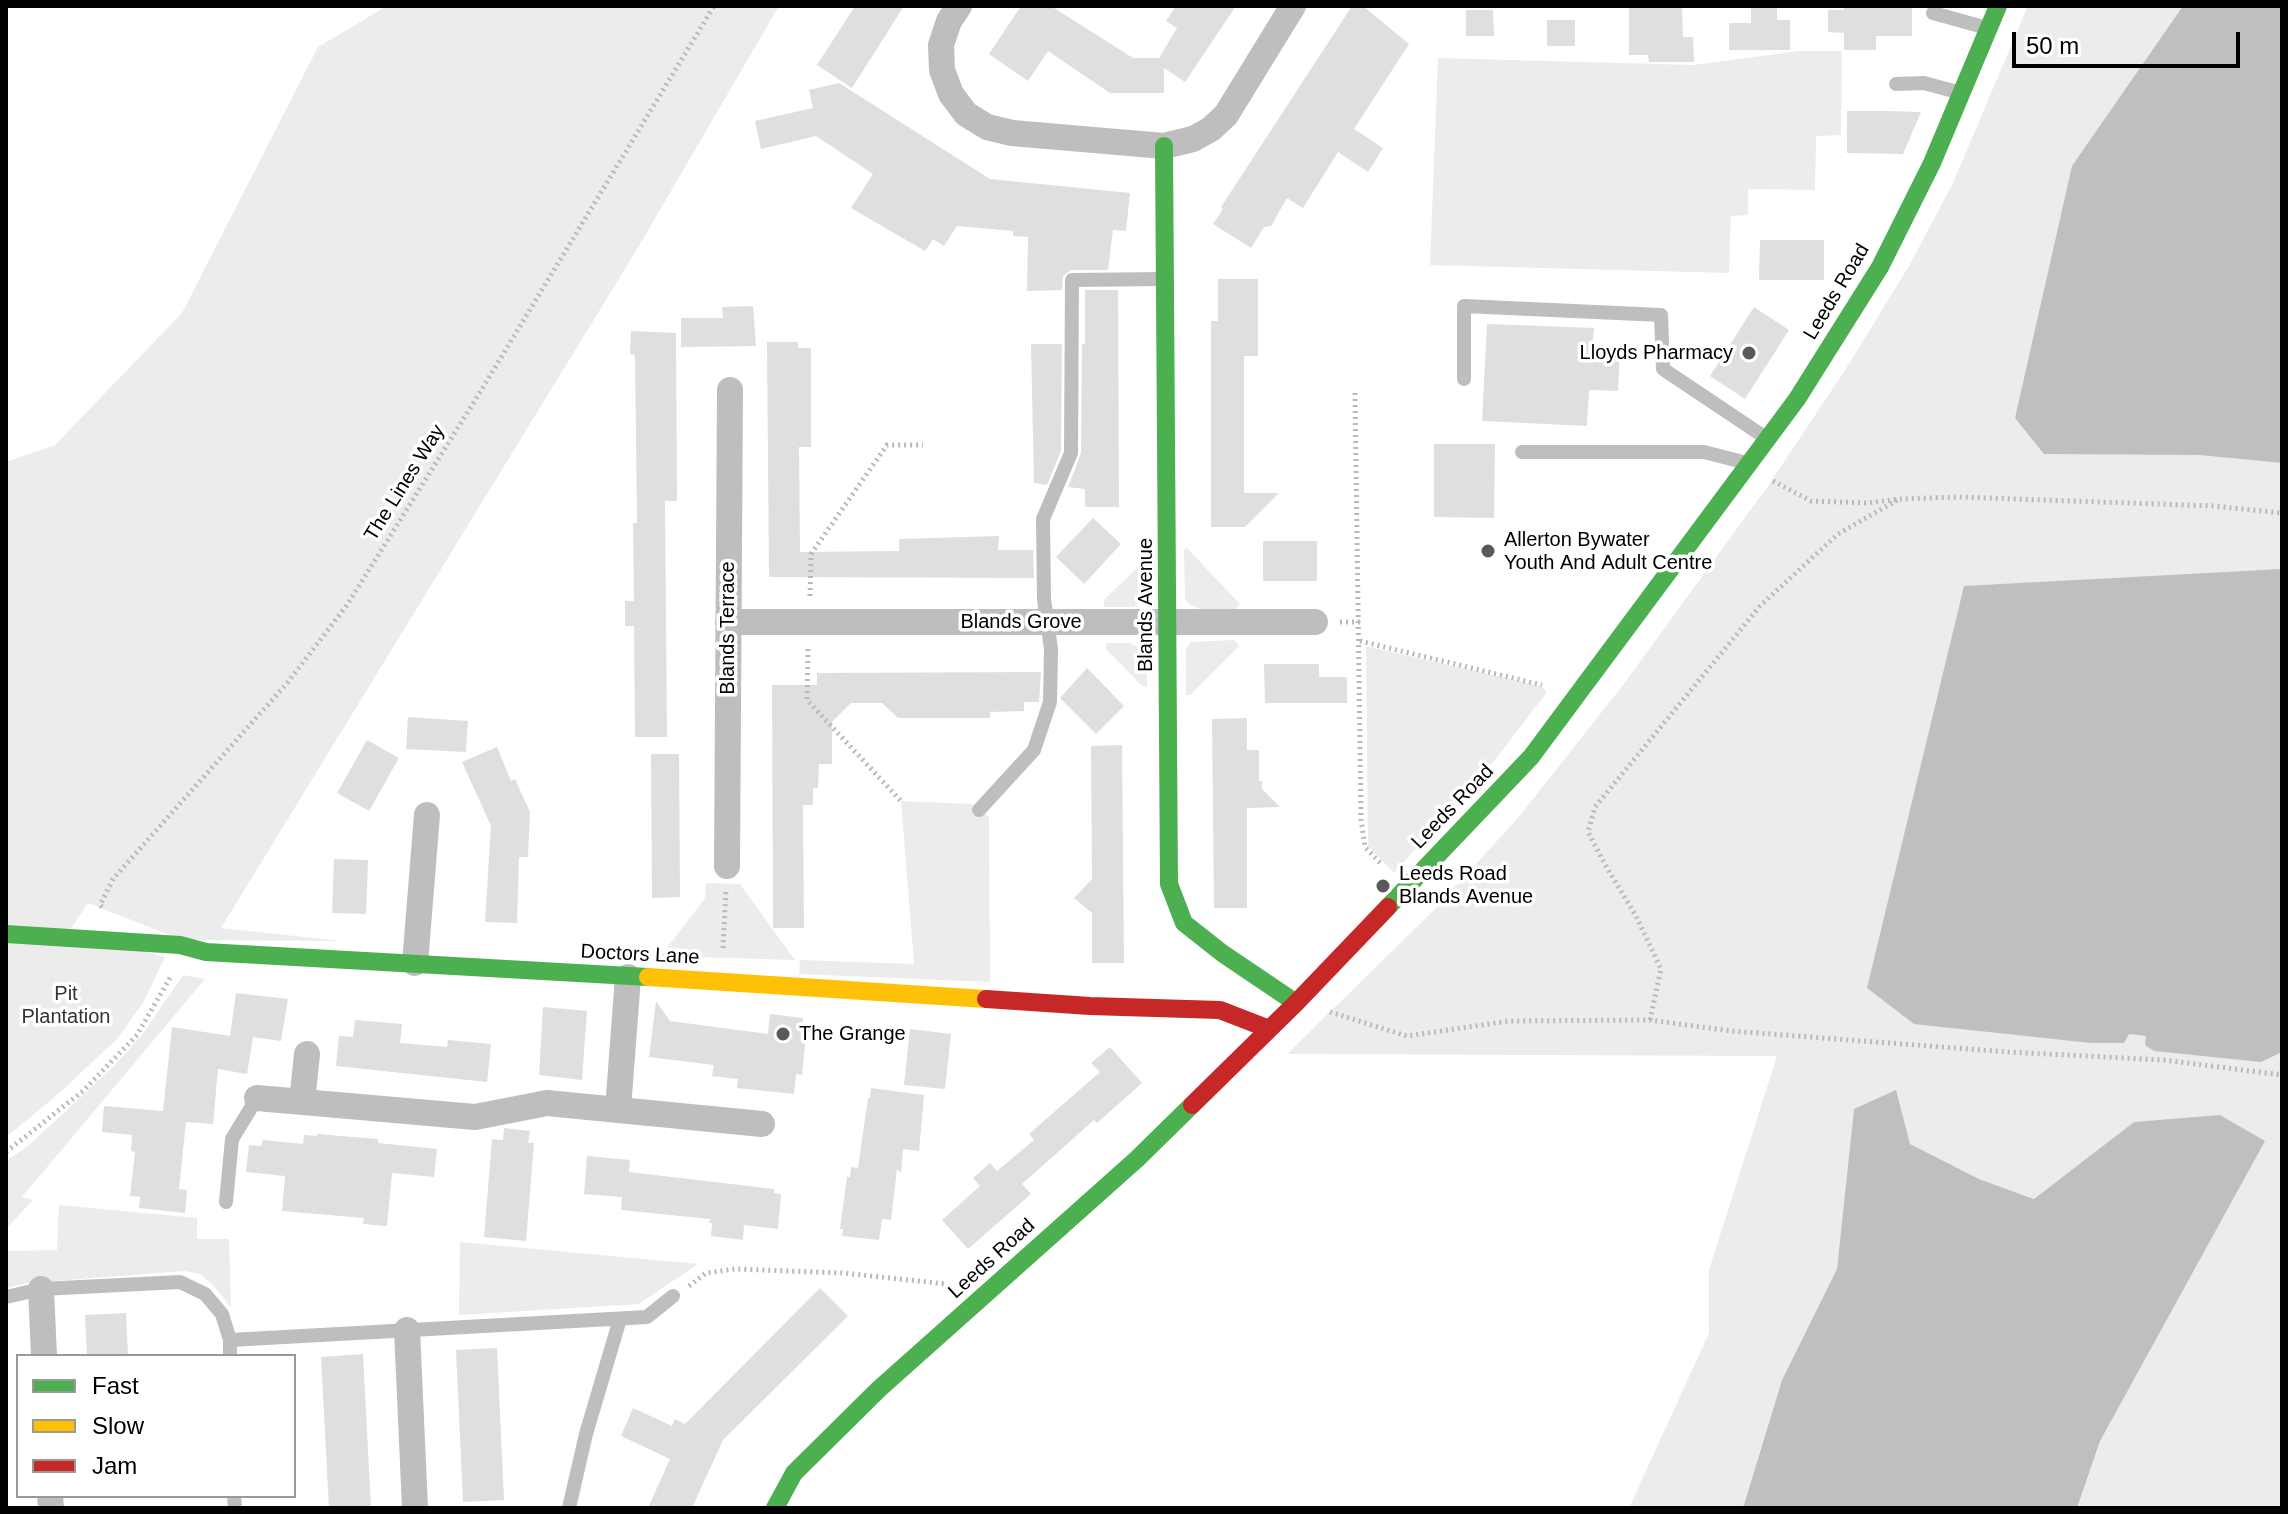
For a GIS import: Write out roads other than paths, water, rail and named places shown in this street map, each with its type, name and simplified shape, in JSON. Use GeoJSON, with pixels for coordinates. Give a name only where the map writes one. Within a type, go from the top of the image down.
{"type":"FeatureCollection","features":[{"type":"Feature","properties":{"kind":"street"},"geometry":{"type":"LineString","coordinates":[[959,6],[949,21],[941,45],[942,70],[951,94],[966,114],[987,127],[1012,133],[1164,146],[1193,139],[1211,129],[1226,115],[1293,6]]}},
{"type":"Feature","properties":{"kind":"street","name":"Leeds Road"},"geometry":{"type":"LineString","coordinates":[[775,1508],[794,1473],[879,1389],[1137,1159],[1296,1003],[1531,757],[1797,399],[1880,267],[1932,163],[1998,6]]}},
{"type":"Feature","properties":{"kind":"street","name":"Blands Avenue"},"geometry":{"type":"LineString","coordinates":[[1164,146],[1169,884],[1184,923],[1296,1003]]}},
{"type":"Feature","properties":{"kind":"street","name":"Blands Terrace"},"geometry":{"type":"LineString","coordinates":[[727,866],[730,390]]}},
{"type":"Feature","properties":{"kind":"street","name":"Blands Grove"},"geometry":{"type":"LineString","coordinates":[[728,622],[1315,622]]}},
{"type":"Feature","properties":{"kind":"street"},"geometry":{"type":"LineString","coordinates":[[415,963],[427,815]]}},
{"type":"Feature","properties":{"kind":"street","name":"Doctors Lane"},"geometry":{"type":"LineString","coordinates":[[6,934],[180,945],[206,952],[721,981],[1090,1006],[1220,1010],[1269,1029]]}},
{"type":"Feature","properties":{"kind":"street"},"geometry":{"type":"LineString","coordinates":[[618,1109],[628,977]]}},
{"type":"Feature","properties":{"kind":"street"},"geometry":{"type":"LineString","coordinates":[[302,1102],[307,1054]]}},
{"type":"Feature","properties":{"kind":"street"},"geometry":{"type":"LineString","coordinates":[[257,1098],[475,1117],[547,1103],[762,1124]]}},
{"type":"Feature","properties":{"kind":"street"},"geometry":{"type":"LineString","coordinates":[[41,1289],[44,1354]]}},
{"type":"Feature","properties":{"kind":"street"},"geometry":{"type":"LineString","coordinates":[[407,1330],[415,1508]]}},
{"type":"Feature","properties":{"kind":"lane"},"geometry":{"type":"LineString","coordinates":[[1933,13],[1988,28]]}},
{"type":"Feature","properties":{"kind":"lane"},"geometry":{"type":"LineString","coordinates":[[1896,84],[1924,83],[1961,93]]}},
{"type":"Feature","properties":{"kind":"lane"},"geometry":{"type":"LineString","coordinates":[[979,810],[1034,750],[1050,702],[1051,649],[1044,599],[1043,519],[1071,453],[1072,280],[1166,279]]}},
{"type":"Feature","properties":{"kind":"lane"},"geometry":{"type":"LineString","coordinates":[[1464,379],[1464,306],[1661,315],[1663,369],[1767,438]]}},
{"type":"Feature","properties":{"kind":"lane"},"geometry":{"type":"LineString","coordinates":[[1522,452],[1704,452],[1748,463]]}},
{"type":"Feature","properties":{"kind":"lane"},"geometry":{"type":"LineString","coordinates":[[226,1202],[232,1139],[257,1098]]}},
{"type":"Feature","properties":{"kind":"lane"},"geometry":{"type":"LineString","coordinates":[[6,1297],[41,1289],[180,1282],[205,1294],[222,1314],[230,1340],[230,1354]]}},
{"type":"Feature","properties":{"kind":"lane"},"geometry":{"type":"LineString","coordinates":[[230,1340],[647,1317],[673,1296]]}},
{"type":"Feature","properties":{"kind":"lane"},"geometry":{"type":"LineString","coordinates":[[569,1508],[586,1434],[620,1319]]}},
{"type":"Feature","properties":{"kind":"place","name":"Lloyds Pharmacy"},"geometry":{"type":"Point","coordinates":[1749,353]}},
{"type":"Feature","properties":{"kind":"place","name":"Allerton Bywater Youth And Adult Centre"},"geometry":{"type":"Point","coordinates":[1488,551]}},
{"type":"Feature","properties":{"kind":"place","name":"Leeds Road Blands Avenue"},"geometry":{"type":"Point","coordinates":[1383,886]}},
{"type":"Feature","properties":{"kind":"place","name":"The Grange"},"geometry":{"type":"Point","coordinates":[783,1034]}},
{"type":"Feature","properties":{"kind":"park label","name":"Pit Plantation"},"geometry":{"type":"Point","coordinates":[66,1006]}}]}
